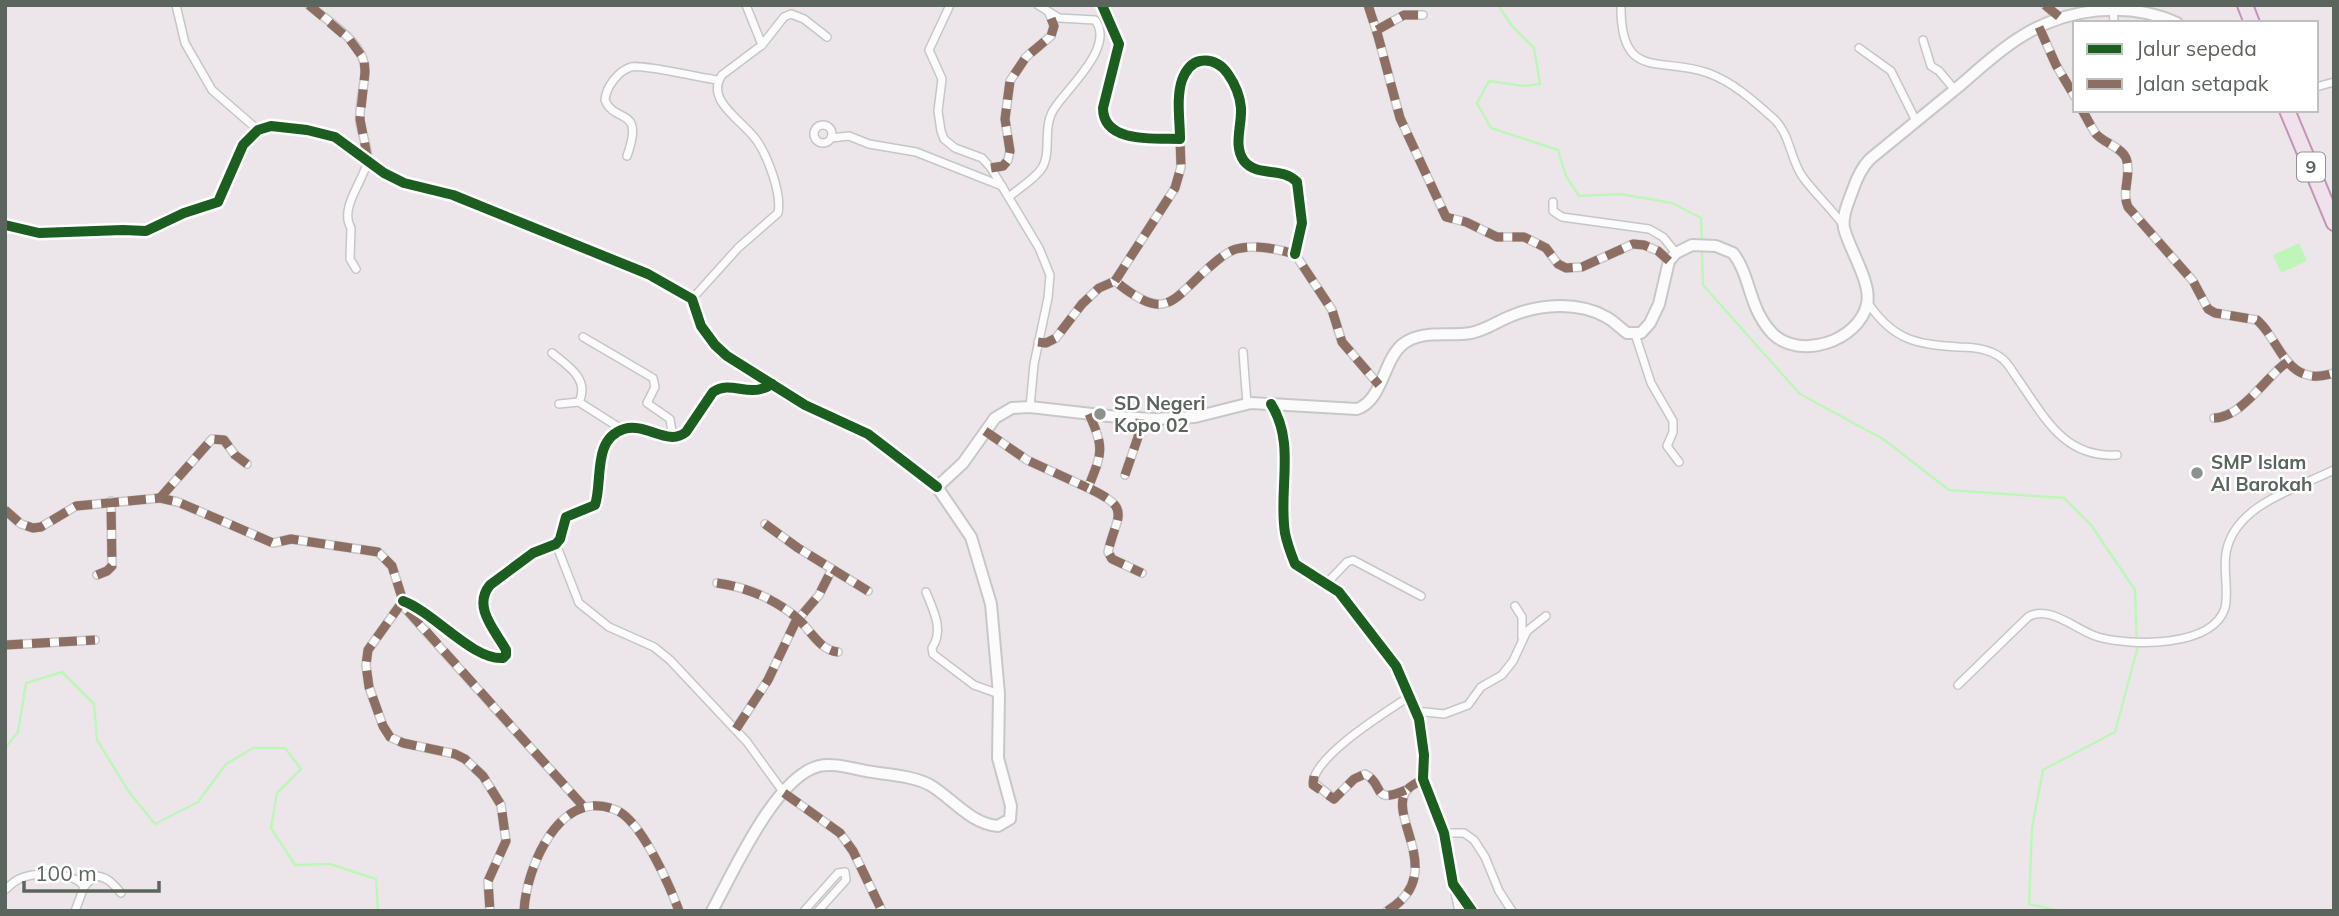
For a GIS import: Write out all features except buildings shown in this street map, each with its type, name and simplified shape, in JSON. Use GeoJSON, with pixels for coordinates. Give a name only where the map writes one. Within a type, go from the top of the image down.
{"type":"FeatureCollection","features":[{"type":"Feature","properties":{"kind":"highway","name":"9"},"geometry":{"type":"LineString","coordinates":[[2288,112],[2334,223]]}},
{"type":"Feature","properties":{"kind":"main road"},"geometry":{"type":"LineString","coordinates":[[712,911],[756,828],[784,793],[816,767],[831,765],[923,782],[981,822],[1002,824],[1010,819],[1012,812],[998,758],[999,694],[992,612],[971,537],[937,487],[963,463],[999,414],[1012,408],[1030,407],[1140,419],[1195,417],[1247,404],[1357,409],[1366,404],[1399,348],[1409,341],[1428,335],[1475,332],[1513,315],[1539,307],[1559,306],[1584,309],[1604,316],[1626,332],[1642,332],[1654,315],[1663,293],[1672,257],[1692,245],[1716,246],[1735,255],[1757,313],[1775,336],[1788,344],[1812,347],[1843,335],[1856,324],[1868,303],[1864,280],[1844,226],[1848,204],[1865,164],[2012,42],[2039,27],[2113,7],[2170,21]]}},
{"type":"Feature","properties":{"kind":"street"},"geometry":{"type":"LineString","coordinates":[[176,5],[185,43],[212,90],[258,130]]}},
{"type":"Feature","properties":{"kind":"street"},"geometry":{"type":"LineString","coordinates":[[309,5],[350,40],[364,59],[360,119],[368,161],[348,209],[350,259],[356,269]]}},
{"type":"Feature","properties":{"kind":"street"},"geometry":{"type":"LineString","coordinates":[[746,5],[762,45]]}},
{"type":"Feature","properties":{"kind":"street"},"geometry":{"type":"LineString","coordinates":[[950,5],[929,50],[942,79],[938,111],[941,131],[949,145],[981,157],[991,168],[1045,260],[1050,275],[1030,407]]}},
{"type":"Feature","properties":{"kind":"street"},"geometry":{"type":"LineString","coordinates":[[1009,197],[1042,168],[1051,113],[1082,76],[1097,46],[1098,29],[1094,20],[1062,18],[1038,5]]}},
{"type":"Feature","properties":{"kind":"street"},"geometry":{"type":"LineString","coordinates":[[1102,5],[1119,44],[1103,108],[1106,121],[1114,130],[1128,135],[1180,139]]}},
{"type":"Feature","properties":{"kind":"street"},"geometry":{"type":"LineString","coordinates":[[1368,5],[1400,118],[1446,217],[1466,222],[1497,237],[1524,237],[1546,248],[1558,264],[1570,269],[1582,267],[1633,244],[1644,245],[1672,257]]}},
{"type":"Feature","properties":{"kind":"street"},"geometry":{"type":"LineString","coordinates":[[1621,5],[1624,38],[1634,54],[1656,65],[1693,69],[1718,77],[1776,120],[1783,130],[1802,176],[1844,226]]}},
{"type":"Feature","properties":{"kind":"street"},"geometry":{"type":"LineString","coordinates":[[2045,5],[2062,19]]}},
{"type":"Feature","properties":{"kind":"street"},"geometry":{"type":"LineString","coordinates":[[991,168],[1003,166],[1008,160],[1010,150],[1005,119],[1010,81],[1026,57],[1051,36],[1054,23],[1049,13]]}},
{"type":"Feature","properties":{"kind":"street"},"geometry":{"type":"LineString","coordinates":[[692,299],[738,248],[778,213],[780,206],[775,183],[758,142],[718,96],[718,80],[727,70],[756,51],[785,17],[791,14],[804,19],[827,37]]}},
{"type":"Feature","properties":{"kind":"street"},"geometry":{"type":"LineString","coordinates":[[1377,30],[1404,15],[1423,15]]}},
{"type":"Feature","properties":{"kind":"street"},"geometry":{"type":"LineString","coordinates":[[2039,27],[2056,65],[2073,94]]}},
{"type":"Feature","properties":{"kind":"street"},"geometry":{"type":"LineString","coordinates":[[1923,40],[1931,66],[1939,71],[1955,90]]}},
{"type":"Feature","properties":{"kind":"street"},"geometry":{"type":"LineString","coordinates":[[1859,48],[1891,71],[1916,121]]}},
{"type":"Feature","properties":{"kind":"street"},"geometry":{"type":"LineString","coordinates":[[1038,342],[1046,343],[1056,338],[1096,290],[1115,281],[1175,188],[1181,167],[1180,91],[1184,75],[1196,62],[1217,63],[1226,71],[1238,93],[1241,122],[1238,149],[1243,159],[1255,169],[1282,172],[1297,182],[1302,223],[1295,254]]}},
{"type":"Feature","properties":{"kind":"street"},"geometry":{"type":"LineString","coordinates":[[627,156],[633,137],[631,123],[625,116],[608,107],[605,100],[607,89],[622,71],[637,67],[718,80]]}},
{"type":"Feature","properties":{"kind":"street"},"geometry":{"type":"LineString","coordinates":[[2083,112],[2095,133],[2123,153],[2126,159],[2128,173],[2125,199],[2128,207],[2193,281],[2208,309],[2215,313],[2251,318],[2259,322],[2287,362],[2308,374],[2321,376],[2334,373]]}},
{"type":"Feature","properties":{"kind":"street"},"geometry":{"type":"LineString","coordinates":[[5,225],[39,233],[150,230],[184,213],[218,202],[243,145],[258,130],[271,126],[324,133],[343,142],[384,173],[404,183],[453,195],[648,274],[692,299],[698,321],[715,345],[735,361],[805,405],[868,435],[937,487]]}},
{"type":"Feature","properties":{"kind":"street"},"geometry":{"type":"LineString","coordinates":[[831,138],[849,136],[869,144],[916,152],[1003,187]]}},
{"type":"Feature","properties":{"kind":"street"},"geometry":{"type":"LineString","coordinates":[[1553,202],[1553,211],[1562,217],[1649,229],[1663,237],[1672,257]]}},
{"type":"Feature","properties":{"kind":"street"},"geometry":{"type":"LineString","coordinates":[[1115,281],[1147,303],[1164,304],[1177,298],[1222,256],[1236,249],[1258,247],[1295,254],[1332,310],[1342,342],[1379,385]]}},
{"type":"Feature","properties":{"kind":"street"},"geometry":{"type":"LineString","coordinates":[[1868,303],[1885,325],[1904,339],[1931,345],[1972,347],[2001,357],[2053,430],[2072,445],[2087,452],[2117,455]]}},
{"type":"Feature","properties":{"kind":"street"},"geometry":{"type":"LineString","coordinates":[[1635,334],[1651,383],[1673,421],[1673,432],[1667,446],[1679,463]]}},
{"type":"Feature","properties":{"kind":"street"},"geometry":{"type":"LineString","coordinates":[[583,337],[653,378],[656,386],[647,402],[670,419],[673,438]]}},
{"type":"Feature","properties":{"kind":"street"},"geometry":{"type":"LineString","coordinates":[[1243,352],[1247,404]]}},
{"type":"Feature","properties":{"kind":"street"},"geometry":{"type":"LineString","coordinates":[[552,353],[573,369],[582,383],[583,394],[579,402]]}},
{"type":"Feature","properties":{"kind":"street"},"geometry":{"type":"LineString","coordinates":[[2214,418],[2227,416],[2237,410],[2263,382],[2287,362]]}},
{"type":"Feature","properties":{"kind":"street"},"geometry":{"type":"LineString","coordinates":[[402,602],[422,609],[479,653],[491,658],[503,658],[506,650],[484,611],[482,599],[485,591],[522,560],[555,544],[560,538],[566,517],[596,504],[604,449],[614,433],[638,428],[673,438],[687,432],[713,392],[719,388],[726,386],[761,390],[772,384]]}},
{"type":"Feature","properties":{"kind":"street"},"geometry":{"type":"LineString","coordinates":[[559,404],[579,402],[622,430]]}},
{"type":"Feature","properties":{"kind":"street"},"geometry":{"type":"LineString","coordinates":[[1271,404],[1283,436],[1285,532],[1290,553],[1295,564],[1328,583],[1342,595],[1356,616],[1391,656],[1410,696],[1423,745],[1423,779],[1444,833],[1459,911]]}},
{"type":"Feature","properties":{"kind":"street"},"geometry":{"type":"LineString","coordinates":[[1088,488],[1101,451],[1089,414]]}},
{"type":"Feature","properties":{"kind":"street"},"geometry":{"type":"LineString","coordinates":[[1125,475],[1138,437],[1140,419]]}},
{"type":"Feature","properties":{"kind":"street"},"geometry":{"type":"LineString","coordinates":[[985,431],[1027,460],[1109,498],[1116,506],[1118,521],[1108,555],[1142,573]]}},
{"type":"Feature","properties":{"kind":"street"},"geometry":{"type":"LineString","coordinates":[[160,498],[212,439],[223,440],[235,455],[247,464]]}},
{"type":"Feature","properties":{"kind":"street"},"geometry":{"type":"LineString","coordinates":[[1958,685],[2028,617],[2036,613],[2053,616],[2095,636],[2133,641],[2174,640],[2211,627],[2223,615],[2227,600],[2226,553],[2239,527],[2274,497],[2334,470]]}},
{"type":"Feature","properties":{"kind":"street"},"geometry":{"type":"LineString","coordinates":[[5,510],[21,524],[33,528],[41,527],[76,506],[160,498],[178,502],[273,543],[291,539],[378,552],[392,566],[402,602],[584,807]]}},
{"type":"Feature","properties":{"kind":"street"},"geometry":{"type":"LineString","coordinates":[[97,575],[107,572],[113,566],[111,501]]}},
{"type":"Feature","properties":{"kind":"street"},"geometry":{"type":"LineString","coordinates":[[765,524],[797,548],[868,591]]}},
{"type":"Feature","properties":{"kind":"street"},"geometry":{"type":"LineString","coordinates":[[555,544],[576,598],[584,608],[621,634],[660,651],[736,729],[784,793],[840,833],[853,851],[882,911]]}},
{"type":"Feature","properties":{"kind":"street"},"geometry":{"type":"LineString","coordinates":[[1328,583],[1347,562],[1353,560],[1421,596]]}},
{"type":"Feature","properties":{"kind":"street"},"geometry":{"type":"LineString","coordinates":[[736,729],[768,680],[798,619],[819,595],[832,569]]}},
{"type":"Feature","properties":{"kind":"street"},"geometry":{"type":"LineString","coordinates":[[717,583],[733,585],[773,601],[798,619],[826,649],[838,652]]}},
{"type":"Feature","properties":{"kind":"street"},"geometry":{"type":"LineString","coordinates":[[926,592],[938,628],[937,642],[932,648],[933,654],[974,685],[999,694]]}},
{"type":"Feature","properties":{"kind":"street"},"geometry":{"type":"LineString","coordinates":[[402,602],[368,650],[366,665],[369,687],[383,726],[390,737],[465,759],[483,776],[501,805],[507,836],[503,851],[488,881],[490,911]]}},
{"type":"Feature","properties":{"kind":"street"},"geometry":{"type":"LineString","coordinates":[[1515,606],[1522,617],[1521,642]]}},
{"type":"Feature","properties":{"kind":"street"},"geometry":{"type":"LineString","coordinates":[[1416,711],[1444,714],[1468,705],[1481,687],[1496,680],[1508,669],[1530,627],[1546,616]]}},
{"type":"Feature","properties":{"kind":"street"},"geometry":{"type":"LineString","coordinates":[[5,645],[95,640]]}},
{"type":"Feature","properties":{"kind":"street"},"geometry":{"type":"LineString","coordinates":[[1410,696],[1355,734],[1317,769],[1312,782],[1334,799],[1354,779],[1364,774],[1371,777],[1382,795],[1394,795],[1423,779]]}},
{"type":"Feature","properties":{"kind":"street"},"geometry":{"type":"LineString","coordinates":[[1387,911],[1401,900],[1416,875],[1403,805],[1408,789]]}},
{"type":"Feature","properties":{"kind":"street"},"geometry":{"type":"LineString","coordinates":[[524,911],[528,880],[540,851],[559,824],[584,807],[600,806],[618,811],[636,826],[662,871],[679,911]]}},
{"type":"Feature","properties":{"kind":"street"},"geometry":{"type":"LineString","coordinates":[[1444,833],[1464,833],[1474,840],[1512,911]]}},
{"type":"Feature","properties":{"kind":"street"},"geometry":{"type":"LineString","coordinates":[[804,911],[838,873],[845,872],[846,880],[818,911]]}},
{"type":"Feature","properties":{"kind":"street"},"geometry":{"type":"LineString","coordinates":[[5,890],[19,879],[50,875],[71,876],[84,887]]}},
{"type":"Feature","properties":{"kind":"street"},"geometry":{"type":"LineString","coordinates":[[75,911],[84,887],[93,877],[101,876],[109,880],[121,893]]}},
{"type":"Feature","properties":{"kind":"street"},"geometry":{"type":"LineString","coordinates":[[1453,884],[1472,911]]}},
{"type":"Feature","properties":{"kind":"shaded area"},"geometry":{"type":"Polygon","coordinates":[[[2299,243],[2307,261],[2281,273],[2273,255],[2299,243]]]}},
{"type":"Feature","properties":{"kind":"waterway"},"geometry":{"type":"LineString","coordinates":[[1498,5],[1512,26],[1534,48],[1540,84],[1524,86],[1489,81],[1477,103],[1491,128],[1558,150],[1566,176],[1579,196],[1620,194],[1672,203],[1701,218],[1702,244]]}},
{"type":"Feature","properties":{"kind":"waterway"},"geometry":{"type":"LineString","coordinates":[[1702,250],[1703,285],[1800,394],[1883,439],[1949,490],[2064,498],[2091,525],[2135,590],[2137,650],[2115,732],[2043,770],[2032,828],[2029,904],[2060,911]]}},
{"type":"Feature","properties":{"kind":"waterway"},"geometry":{"type":"LineString","coordinates":[[5,748],[18,732],[26,683],[62,672],[94,704],[97,740],[129,792],[155,824],[198,802],[226,764],[253,748],[285,748],[301,769],[277,793],[271,828],[295,865],[330,864],[376,879],[378,911]]}},
{"type":"Feature","properties":{"kind":"marked path"},"geometry":{"type":"LineString","coordinates":[[309,5],[350,40],[364,59],[360,119],[368,161]]}},
{"type":"Feature","properties":{"kind":"marked path"},"geometry":{"type":"LineString","coordinates":[[1368,5],[1400,118],[1446,217],[1466,222],[1497,237],[1524,237],[1546,248],[1558,264],[1566,268],[1582,267],[1633,244],[1658,251],[1669,261]]}},
{"type":"Feature","properties":{"kind":"marked path"},"geometry":{"type":"LineString","coordinates":[[2045,5],[2062,19]]}},
{"type":"Feature","properties":{"kind":"marked path"},"geometry":{"type":"LineString","coordinates":[[991,168],[1003,166],[1008,160],[1010,151],[1005,119],[1010,81],[1026,57],[1051,36],[1054,26],[1049,13]]}},
{"type":"Feature","properties":{"kind":"marked path"},"geometry":{"type":"LineString","coordinates":[[1377,30],[1404,15],[1423,15]]}},
{"type":"Feature","properties":{"kind":"marked path"},"geometry":{"type":"LineString","coordinates":[[2039,27],[2056,65],[2073,94]]}},
{"type":"Feature","properties":{"kind":"marked path"},"geometry":{"type":"LineString","coordinates":[[2083,112],[2096,134],[2126,158],[2128,207],[2193,281],[2208,309],[2215,313],[2257,320],[2295,369],[2318,376],[2334,373]]}},
{"type":"Feature","properties":{"kind":"marked path"},"geometry":{"type":"LineString","coordinates":[[1115,281],[1175,188],[1181,167],[1180,139]]}},
{"type":"Feature","properties":{"kind":"marked path"},"geometry":{"type":"LineString","coordinates":[[1038,342],[1046,343],[1056,338],[1082,304],[1099,288],[1115,281],[1147,302],[1159,304],[1178,296],[1230,252],[1251,247],[1266,248],[1295,254],[1332,310],[1342,342],[1379,385]]}},
{"type":"Feature","properties":{"kind":"marked path"},"geometry":{"type":"LineString","coordinates":[[2214,418],[2234,411],[2287,362]]}},
{"type":"Feature","properties":{"kind":"marked path"},"geometry":{"type":"LineString","coordinates":[[1089,414],[1098,435],[1100,451],[1088,488],[1111,501],[1118,513],[1108,552],[1112,559],[1142,573]]}},
{"type":"Feature","properties":{"kind":"marked path"},"geometry":{"type":"LineString","coordinates":[[1125,475],[1138,437],[1140,419]]}},
{"type":"Feature","properties":{"kind":"marked path"},"geometry":{"type":"LineString","coordinates":[[985,431],[1027,460],[1088,488]]}},
{"type":"Feature","properties":{"kind":"marked path"},"geometry":{"type":"LineString","coordinates":[[160,498],[212,439],[224,440],[235,455],[247,464]]}},
{"type":"Feature","properties":{"kind":"marked path"},"geometry":{"type":"LineString","coordinates":[[5,510],[21,524],[33,528],[41,527],[76,506],[160,498],[178,502],[273,543],[291,539],[378,552],[392,566],[403,601]]}},
{"type":"Feature","properties":{"kind":"marked path"},"geometry":{"type":"LineString","coordinates":[[97,575],[112,566],[111,501]]}},
{"type":"Feature","properties":{"kind":"marked path"},"geometry":{"type":"LineString","coordinates":[[765,524],[798,548],[868,591]]}},
{"type":"Feature","properties":{"kind":"marked path"},"geometry":{"type":"LineString","coordinates":[[736,729],[768,680],[795,623],[819,595],[832,569]]}},
{"type":"Feature","properties":{"kind":"marked path"},"geometry":{"type":"LineString","coordinates":[[717,583],[739,587],[779,605],[797,618],[820,644],[838,652]]}},
{"type":"Feature","properties":{"kind":"marked path"},"geometry":{"type":"LineString","coordinates":[[403,601],[368,650],[366,665],[369,687],[383,726],[390,737],[465,759],[483,776],[501,805],[506,841],[488,881],[490,911]]}},
{"type":"Feature","properties":{"kind":"marked path"},"geometry":{"type":"LineString","coordinates":[[408,611],[584,807]]}},
{"type":"Feature","properties":{"kind":"marked path"},"geometry":{"type":"LineString","coordinates":[[5,645],[95,640]]}},
{"type":"Feature","properties":{"kind":"marked path"},"geometry":{"type":"LineString","coordinates":[[1314,776],[1313,785],[1334,799],[1354,779],[1365,774],[1383,795],[1408,789]]}},
{"type":"Feature","properties":{"kind":"marked path"},"geometry":{"type":"LineString","coordinates":[[1387,911],[1405,896],[1414,879],[1415,862],[1403,812],[1403,799],[1409,788],[1423,779]]}},
{"type":"Feature","properties":{"kind":"marked path"},"geometry":{"type":"LineString","coordinates":[[784,793],[840,833],[853,851],[882,911]]}},
{"type":"Feature","properties":{"kind":"marked path"},"geometry":{"type":"LineString","coordinates":[[524,911],[532,873],[550,834],[564,819],[580,809],[598,806],[618,811],[636,828],[662,872],[679,911]]}},
{"type":"Feature","properties":{"kind":"cycle path"},"geometry":{"type":"LineString","coordinates":[[1102,5],[1119,44],[1103,108],[1105,120],[1112,128],[1133,137],[1180,139],[1179,94],[1185,74],[1191,66],[1200,61],[1219,65],[1231,78],[1240,99],[1238,142],[1244,161],[1256,169],[1284,174],[1297,182],[1302,223],[1295,254]]}},
{"type":"Feature","properties":{"kind":"cycle path"},"geometry":{"type":"LineString","coordinates":[[5,225],[39,233],[146,231],[184,213],[218,202],[243,145],[258,130],[271,126],[307,130],[335,137],[384,173],[404,183],[453,195],[648,274],[692,299],[701,326],[727,356],[805,405],[868,434],[937,487]]}},
{"type":"Feature","properties":{"kind":"cycle path"},"geometry":{"type":"LineString","coordinates":[[403,601],[428,615],[479,652],[503,658],[506,650],[484,610],[485,593],[490,585],[533,553],[556,544],[566,517],[595,505],[600,462],[607,442],[614,434],[632,428],[664,436],[679,436],[686,432],[713,392],[725,388],[755,390],[772,384]]}},
{"type":"Feature","properties":{"kind":"cycle path"},"geometry":{"type":"LineString","coordinates":[[1271,404],[1283,435],[1283,517],[1295,564],[1339,592],[1396,666],[1419,719],[1424,755],[1423,779],[1444,833],[1453,884],[1472,911]]}},
{"type":"Feature","properties":{"kind":"place","name":"SD Negeri Kopo 02"},"geometry":{"type":"Point","coordinates":[1100,414]}},
{"type":"Feature","properties":{"kind":"place","name":"SMP Islam Al Barokah"},"geometry":{"type":"Point","coordinates":[2197,473]}}]}
